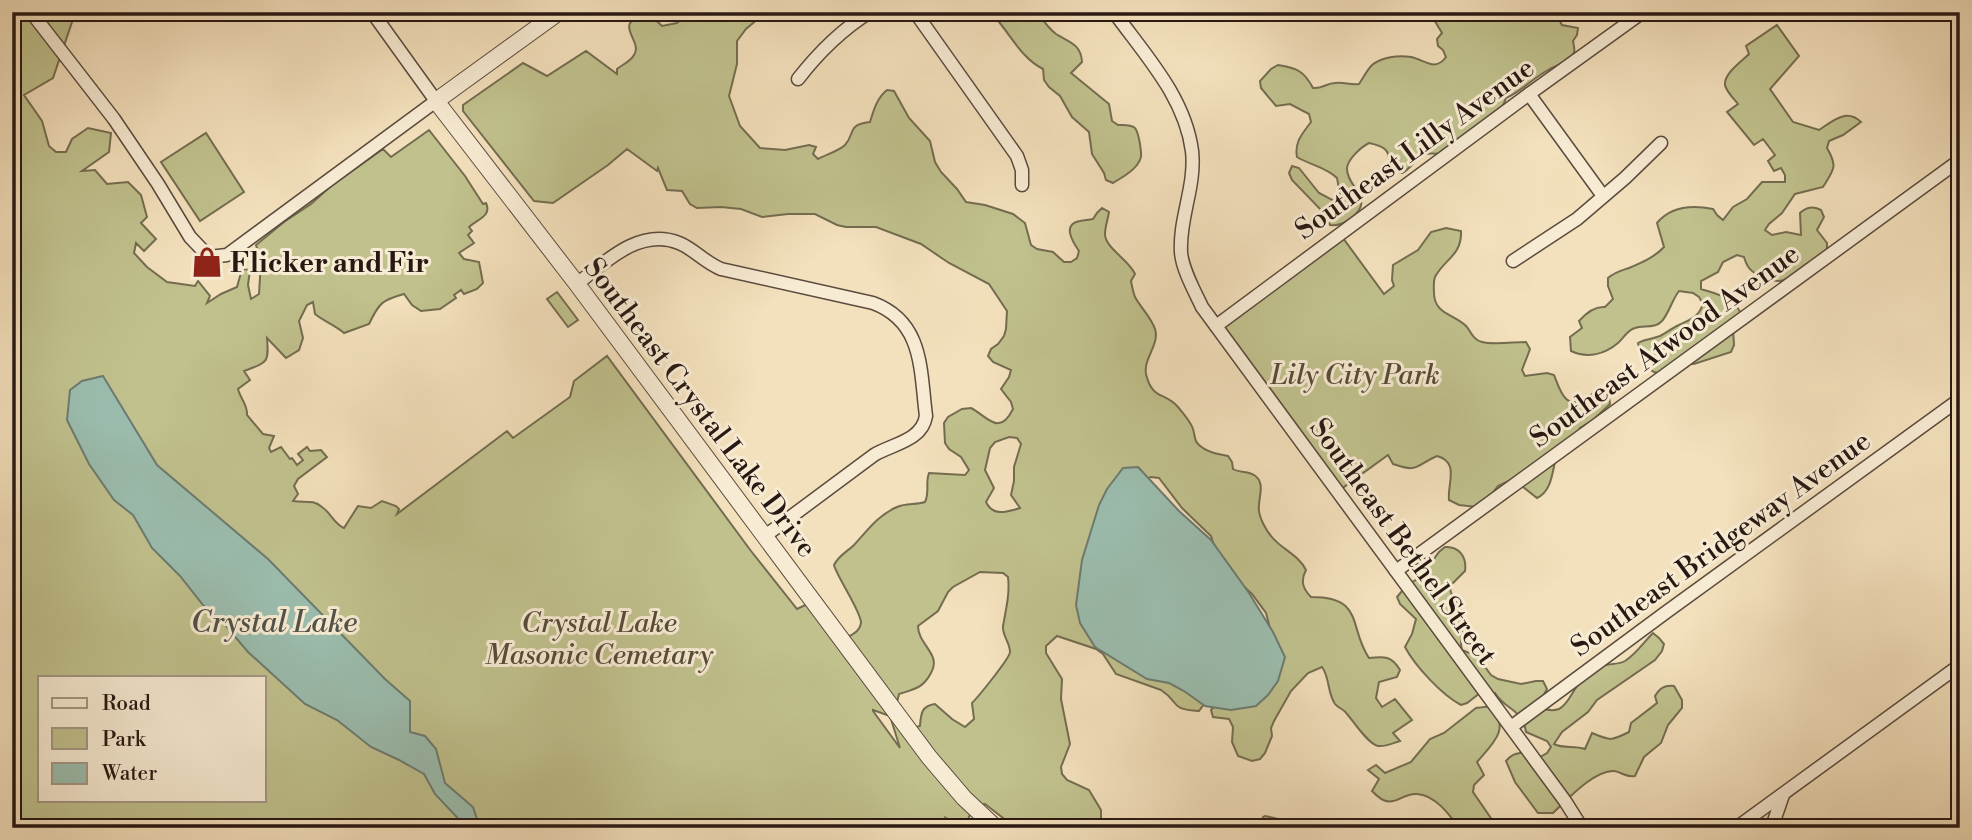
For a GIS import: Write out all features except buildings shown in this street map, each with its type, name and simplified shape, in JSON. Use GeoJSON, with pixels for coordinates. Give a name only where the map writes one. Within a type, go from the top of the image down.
{"type":"FeatureCollection","features":[{"type":"Feature","properties":{"kind":"street"},"geometry":{"type":"LineString","coordinates":[[30,12],[114,119],[190,237],[209,257],[227,255],[559,12]]}},
{"type":"Feature","properties":{"kind":"street","name":"Southeast Crystal Lake Drive"},"geometry":{"type":"LineString","coordinates":[[372,12],[929,757],[964,798],[996,828]]}},
{"type":"Feature","properties":{"kind":"street"},"geometry":{"type":"LineString","coordinates":[[798,79],[832,40],[870,12]]}},
{"type":"Feature","properties":{"kind":"street"},"geometry":{"type":"LineString","coordinates":[[915,12],[1017,156],[1022,170],[1022,185]]}},
{"type":"Feature","properties":{"kind":"street","name":"Southeast Bethel Street"},"geometry":{"type":"LineString","coordinates":[[1114,12],[1168,87],[1184,119],[1190,139],[1193,169],[1181,254],[1202,307],[1565,801],[1582,828]]}},
{"type":"Feature","properties":{"kind":"street","name":"Southeast Lilly Avenue"},"geometry":{"type":"LineString","coordinates":[[1216,326],[1643,12]]}},
{"type":"Feature","properties":{"kind":"street"},"geometry":{"type":"LineString","coordinates":[[1529,94],[1603,196]]}},
{"type":"Feature","properties":{"kind":"street"},"geometry":{"type":"LineString","coordinates":[[1513,261],[1577,219],[1661,143]]}},
{"type":"Feature","properties":{"kind":"street","name":"Southeast Atwood Avenue"},"geometry":{"type":"LineString","coordinates":[[1396,570],[1960,160]]}},
{"type":"Feature","properties":{"kind":"street"},"geometry":{"type":"LineString","coordinates":[[576,284],[633,244],[650,239],[664,239],[679,243],[721,270],[873,303],[886,308],[906,325],[914,339],[925,404],[925,423],[920,432],[874,455],[765,536]]}},
{"type":"Feature","properties":{"kind":"street","name":"Southeast Bridgeway Avenue"},"geometry":{"type":"LineString","coordinates":[[1511,727],[1960,399]]}},
{"type":"Feature","properties":{"kind":"street"},"geometry":{"type":"LineString","coordinates":[[1736,828],[1957,672]]}},
{"type":"Feature","properties":{"kind":"street"},"geometry":{"type":"LineString","coordinates":[[1774,828],[1783,794]]}},
{"type":"Feature","properties":{"kind":"green space","name":"Crystal Lake Masonic Cemetary"},"geometry":{"type":"Polygon","coordinates":[[[12,12],[62,12],[72,22],[53,78],[24,95],[42,121],[49,146],[56,152],[66,152],[72,139],[88,128],[111,133],[109,152],[82,171],[95,170],[107,184],[128,182],[141,195],[147,217],[141,223],[156,239],[144,251],[136,243],[134,253],[167,282],[195,286],[198,281],[210,296],[207,303],[237,287],[242,269],[250,270],[248,285],[251,299],[259,294],[261,261],[256,245],[383,149],[391,157],[429,130],[483,204],[486,203],[486,214],[469,227],[472,231],[468,235],[474,243],[459,253],[464,259],[479,262],[483,283],[477,289],[464,294],[461,290],[454,295],[456,298],[440,309],[421,311],[412,305],[404,294],[397,296],[382,303],[369,324],[344,333],[315,314],[313,302],[307,305],[299,321],[303,338],[299,350],[286,358],[267,338],[268,352],[265,360],[244,371],[250,380],[238,389],[239,392],[247,415],[263,434],[274,436],[269,448],[271,452],[281,447],[297,465],[303,460],[298,454],[307,447],[310,451],[321,450],[327,457],[298,479],[294,486],[298,494],[293,501],[319,505],[344,528],[358,506],[371,508],[382,501],[396,506],[399,509],[397,514],[507,431],[513,438],[570,397],[574,381],[607,356],[797,609],[816,600],[843,633],[850,636],[860,628],[861,623],[854,603],[836,571],[836,562],[884,515],[900,506],[925,502],[929,473],[965,475],[969,470],[961,457],[945,443],[944,423],[948,417],[962,409],[971,408],[988,420],[998,423],[1003,422],[1013,409],[1001,389],[1011,370],[993,362],[988,356],[1004,336],[1007,311],[989,284],[949,263],[921,244],[876,227],[846,227],[815,214],[762,217],[741,209],[697,208],[690,204],[682,191],[667,190],[658,168],[657,171],[627,149],[553,203],[534,201],[463,111],[463,105],[523,63],[547,76],[586,51],[617,74],[617,69],[631,59],[636,50],[629,25],[638,17],[649,16],[662,26],[677,23],[688,12],[766,12],[746,29],[737,41],[737,64],[729,96],[740,126],[760,148],[785,150],[809,145],[816,147],[813,154],[818,159],[845,145],[854,127],[870,122],[876,104],[884,93],[887,90],[894,91],[909,118],[930,141],[935,162],[941,172],[966,202],[1013,214],[1025,223],[1031,245],[1037,249],[1053,252],[1064,262],[1071,262],[1077,258],[1079,251],[1071,238],[1071,226],[1093,219],[1102,208],[1109,212],[1106,239],[1135,274],[1131,281],[1134,295],[1155,329],[1155,340],[1146,368],[1152,388],[1178,407],[1191,423],[1196,441],[1201,447],[1228,456],[1233,469],[1258,478],[1261,487],[1259,511],[1267,531],[1303,565],[1306,570],[1303,585],[1311,597],[1328,598],[1348,608],[1369,658],[1387,658],[1397,665],[1400,670],[1397,677],[1379,682],[1376,698],[1382,707],[1395,699],[1412,720],[1393,733],[1400,741],[1383,746],[1374,744],[1346,712],[1335,704],[1322,667],[1308,673],[1291,691],[1274,721],[1272,736],[1260,759],[1252,761],[1238,756],[1232,742],[1233,727],[1229,719],[1213,717],[1211,710],[1272,636],[1266,613],[1252,594],[1228,572],[1217,555],[1211,536],[1182,508],[1159,478],[1151,477],[1144,480],[1150,667],[1204,704],[1199,711],[1183,709],[1161,690],[1116,674],[1103,654],[1096,649],[1057,636],[1046,646],[1046,653],[1062,679],[1061,699],[1070,744],[1061,767],[1062,774],[1067,780],[1089,790],[1101,810],[1101,818],[1089,828],[1009,828],[1003,818],[985,804],[974,808],[966,825],[959,825],[946,818],[952,828],[12,828],[12,12]],[[1009,437],[995,442],[990,448],[985,470],[994,488],[986,502],[996,512],[1020,508],[1011,495],[1014,467],[1021,444],[1017,438],[1009,437]],[[980,572],[953,587],[938,611],[918,626],[934,660],[934,666],[922,685],[899,694],[897,702],[913,728],[920,726],[924,709],[935,704],[965,727],[974,719],[972,703],[1009,656],[1009,645],[1003,629],[1008,577],[1003,573],[980,572]],[[873,711],[900,748],[890,716],[873,711]]]}},
{"type":"Feature","properties":{"kind":"green space"},"geometry":{"type":"Polygon","coordinates":[[[1001,12],[1037,12],[1053,32],[1077,47],[1082,62],[1071,73],[1109,104],[1112,121],[1118,125],[1133,126],[1137,131],[1141,157],[1129,173],[1113,183],[1106,180],[1092,154],[1089,132],[1072,117],[1060,96],[1049,87],[1044,80],[1043,69],[1024,54],[999,22],[1001,12]]]}},
{"type":"Feature","properties":{"kind":"green space"},"geometry":{"type":"Polygon","coordinates":[[[1414,12],[1560,12],[1558,18],[1562,25],[1578,28],[1573,41],[1574,52],[1566,61],[1542,73],[1506,98],[1501,111],[1455,155],[1425,154],[1402,173],[1389,166],[1389,156],[1385,149],[1369,143],[1366,145],[1352,157],[1347,168],[1361,199],[1361,205],[1348,220],[1339,225],[1330,225],[1323,212],[1292,180],[1289,173],[1292,166],[1299,168],[1319,193],[1336,202],[1340,194],[1337,178],[1297,157],[1298,142],[1311,122],[1309,114],[1290,104],[1276,106],[1261,88],[1260,81],[1278,65],[1299,71],[1313,88],[1316,88],[1332,83],[1359,84],[1372,65],[1390,57],[1411,57],[1438,64],[1446,57],[1438,46],[1437,39],[1442,33],[1433,18],[1418,16],[1414,12]]]}},
{"type":"Feature","properties":{"kind":"green space"},"geometry":{"type":"Polygon","coordinates":[[[1777,25],[1799,56],[1770,89],[1793,122],[1819,130],[1845,116],[1861,122],[1829,141],[1827,148],[1833,160],[1833,168],[1823,187],[1795,194],[1782,213],[1765,230],[1772,235],[1786,232],[1801,235],[1800,213],[1805,209],[1818,209],[1824,217],[1817,230],[1827,243],[1827,250],[1785,280],[1775,281],[1756,274],[1748,267],[1744,257],[1737,255],[1723,262],[1718,272],[1701,281],[1701,289],[1731,301],[1742,317],[1733,329],[1734,345],[1731,352],[1694,364],[1679,363],[1661,374],[1643,365],[1638,343],[1660,336],[1691,319],[1701,309],[1703,304],[1699,297],[1693,293],[1679,291],[1659,323],[1632,329],[1618,343],[1602,352],[1584,355],[1571,351],[1570,337],[1582,328],[1579,321],[1590,311],[1605,307],[1613,299],[1608,278],[1648,259],[1664,247],[1657,223],[1663,217],[1683,208],[1698,207],[1713,209],[1723,220],[1733,207],[1747,199],[1762,182],[1785,182],[1781,168],[1774,171],[1768,161],[1775,155],[1763,139],[1754,145],[1727,112],[1738,104],[1725,85],[1730,72],[1749,54],[1746,46],[1777,25]]]}},
{"type":"Feature","properties":{"kind":"green space"},"geometry":{"type":"Polygon","coordinates":[[[206,133],[244,192],[200,221],[161,162],[206,133]]]}},
{"type":"Feature","properties":{"kind":"green space","name":"Lily City Park"},"geometry":{"type":"Polygon","coordinates":[[[1446,228],[1461,231],[1461,239],[1456,252],[1435,277],[1434,294],[1438,306],[1467,327],[1479,341],[1526,342],[1530,349],[1522,370],[1525,376],[1547,373],[1554,375],[1567,400],[1577,402],[1604,390],[1609,396],[1610,404],[1580,428],[1573,442],[1556,458],[1549,486],[1537,498],[1513,479],[1498,486],[1484,504],[1477,507],[1459,505],[1449,500],[1451,474],[1448,463],[1437,456],[1412,468],[1393,464],[1388,455],[1337,492],[1216,326],[1340,234],[1384,294],[1394,286],[1393,265],[1418,250],[1431,232],[1446,228]]]}},
{"type":"Feature","properties":{"kind":"green space"},"geometry":{"type":"Polygon","coordinates":[[[557,292],[578,320],[568,327],[547,299],[557,292]]]}},
{"type":"Feature","properties":{"kind":"green space"},"geometry":{"type":"Polygon","coordinates":[[[1445,547],[1458,550],[1465,561],[1465,571],[1450,586],[1451,594],[1463,614],[1462,650],[1477,656],[1491,675],[1498,679],[1521,684],[1543,681],[1547,689],[1540,702],[1545,709],[1559,709],[1577,686],[1597,669],[1625,661],[1653,633],[1664,644],[1655,660],[1597,700],[1588,712],[1562,732],[1554,744],[1585,749],[1592,733],[1611,739],[1623,735],[1629,732],[1631,723],[1657,703],[1655,696],[1661,689],[1674,686],[1682,700],[1682,708],[1668,725],[1661,743],[1644,757],[1635,776],[1614,771],[1598,775],[1553,813],[1538,813],[1515,782],[1506,761],[1517,753],[1540,757],[1551,747],[1547,741],[1526,732],[1521,718],[1495,693],[1480,693],[1461,705],[1430,679],[1405,647],[1416,619],[1400,604],[1397,597],[1407,585],[1421,577],[1445,547]]]}},
{"type":"Feature","properties":{"kind":"green space"},"geometry":{"type":"Polygon","coordinates":[[[1493,706],[1500,722],[1499,729],[1494,742],[1477,762],[1484,775],[1474,785],[1473,792],[1495,828],[1459,828],[1441,806],[1424,795],[1411,794],[1391,802],[1379,798],[1372,791],[1379,779],[1368,770],[1376,765],[1385,773],[1411,762],[1430,739],[1444,733],[1476,708],[1493,706]]]}},
{"type":"Feature","properties":{"kind":"green space"},"geometry":{"type":"Polygon","coordinates":[[[1265,816],[1287,821],[1286,828],[1261,828],[1265,816]]]}},
{"type":"Feature","properties":{"kind":"water","name":"Crystal Lake"},"geometry":{"type":"Polygon","coordinates":[[[103,376],[157,465],[268,559],[385,679],[410,701],[410,732],[425,736],[436,749],[445,783],[473,807],[478,822],[487,828],[467,828],[435,794],[424,774],[371,747],[337,720],[305,704],[248,652],[152,548],[133,515],[114,500],[89,464],[67,420],[70,390],[82,381],[103,376]]]}},
{"type":"Feature","properties":{"kind":"water"},"geometry":{"type":"Polygon","coordinates":[[[1138,467],[1179,511],[1211,540],[1273,632],[1285,657],[1278,681],[1256,706],[1231,710],[1205,706],[1169,683],[1147,679],[1095,647],[1080,623],[1076,605],[1082,560],[1099,505],[1123,468],[1138,467]]]}},
{"type":"Feature","properties":{"kind":"place","name":"Flicker and Fir"},"geometry":{"type":"Point","coordinates":[207,262]}}]}
